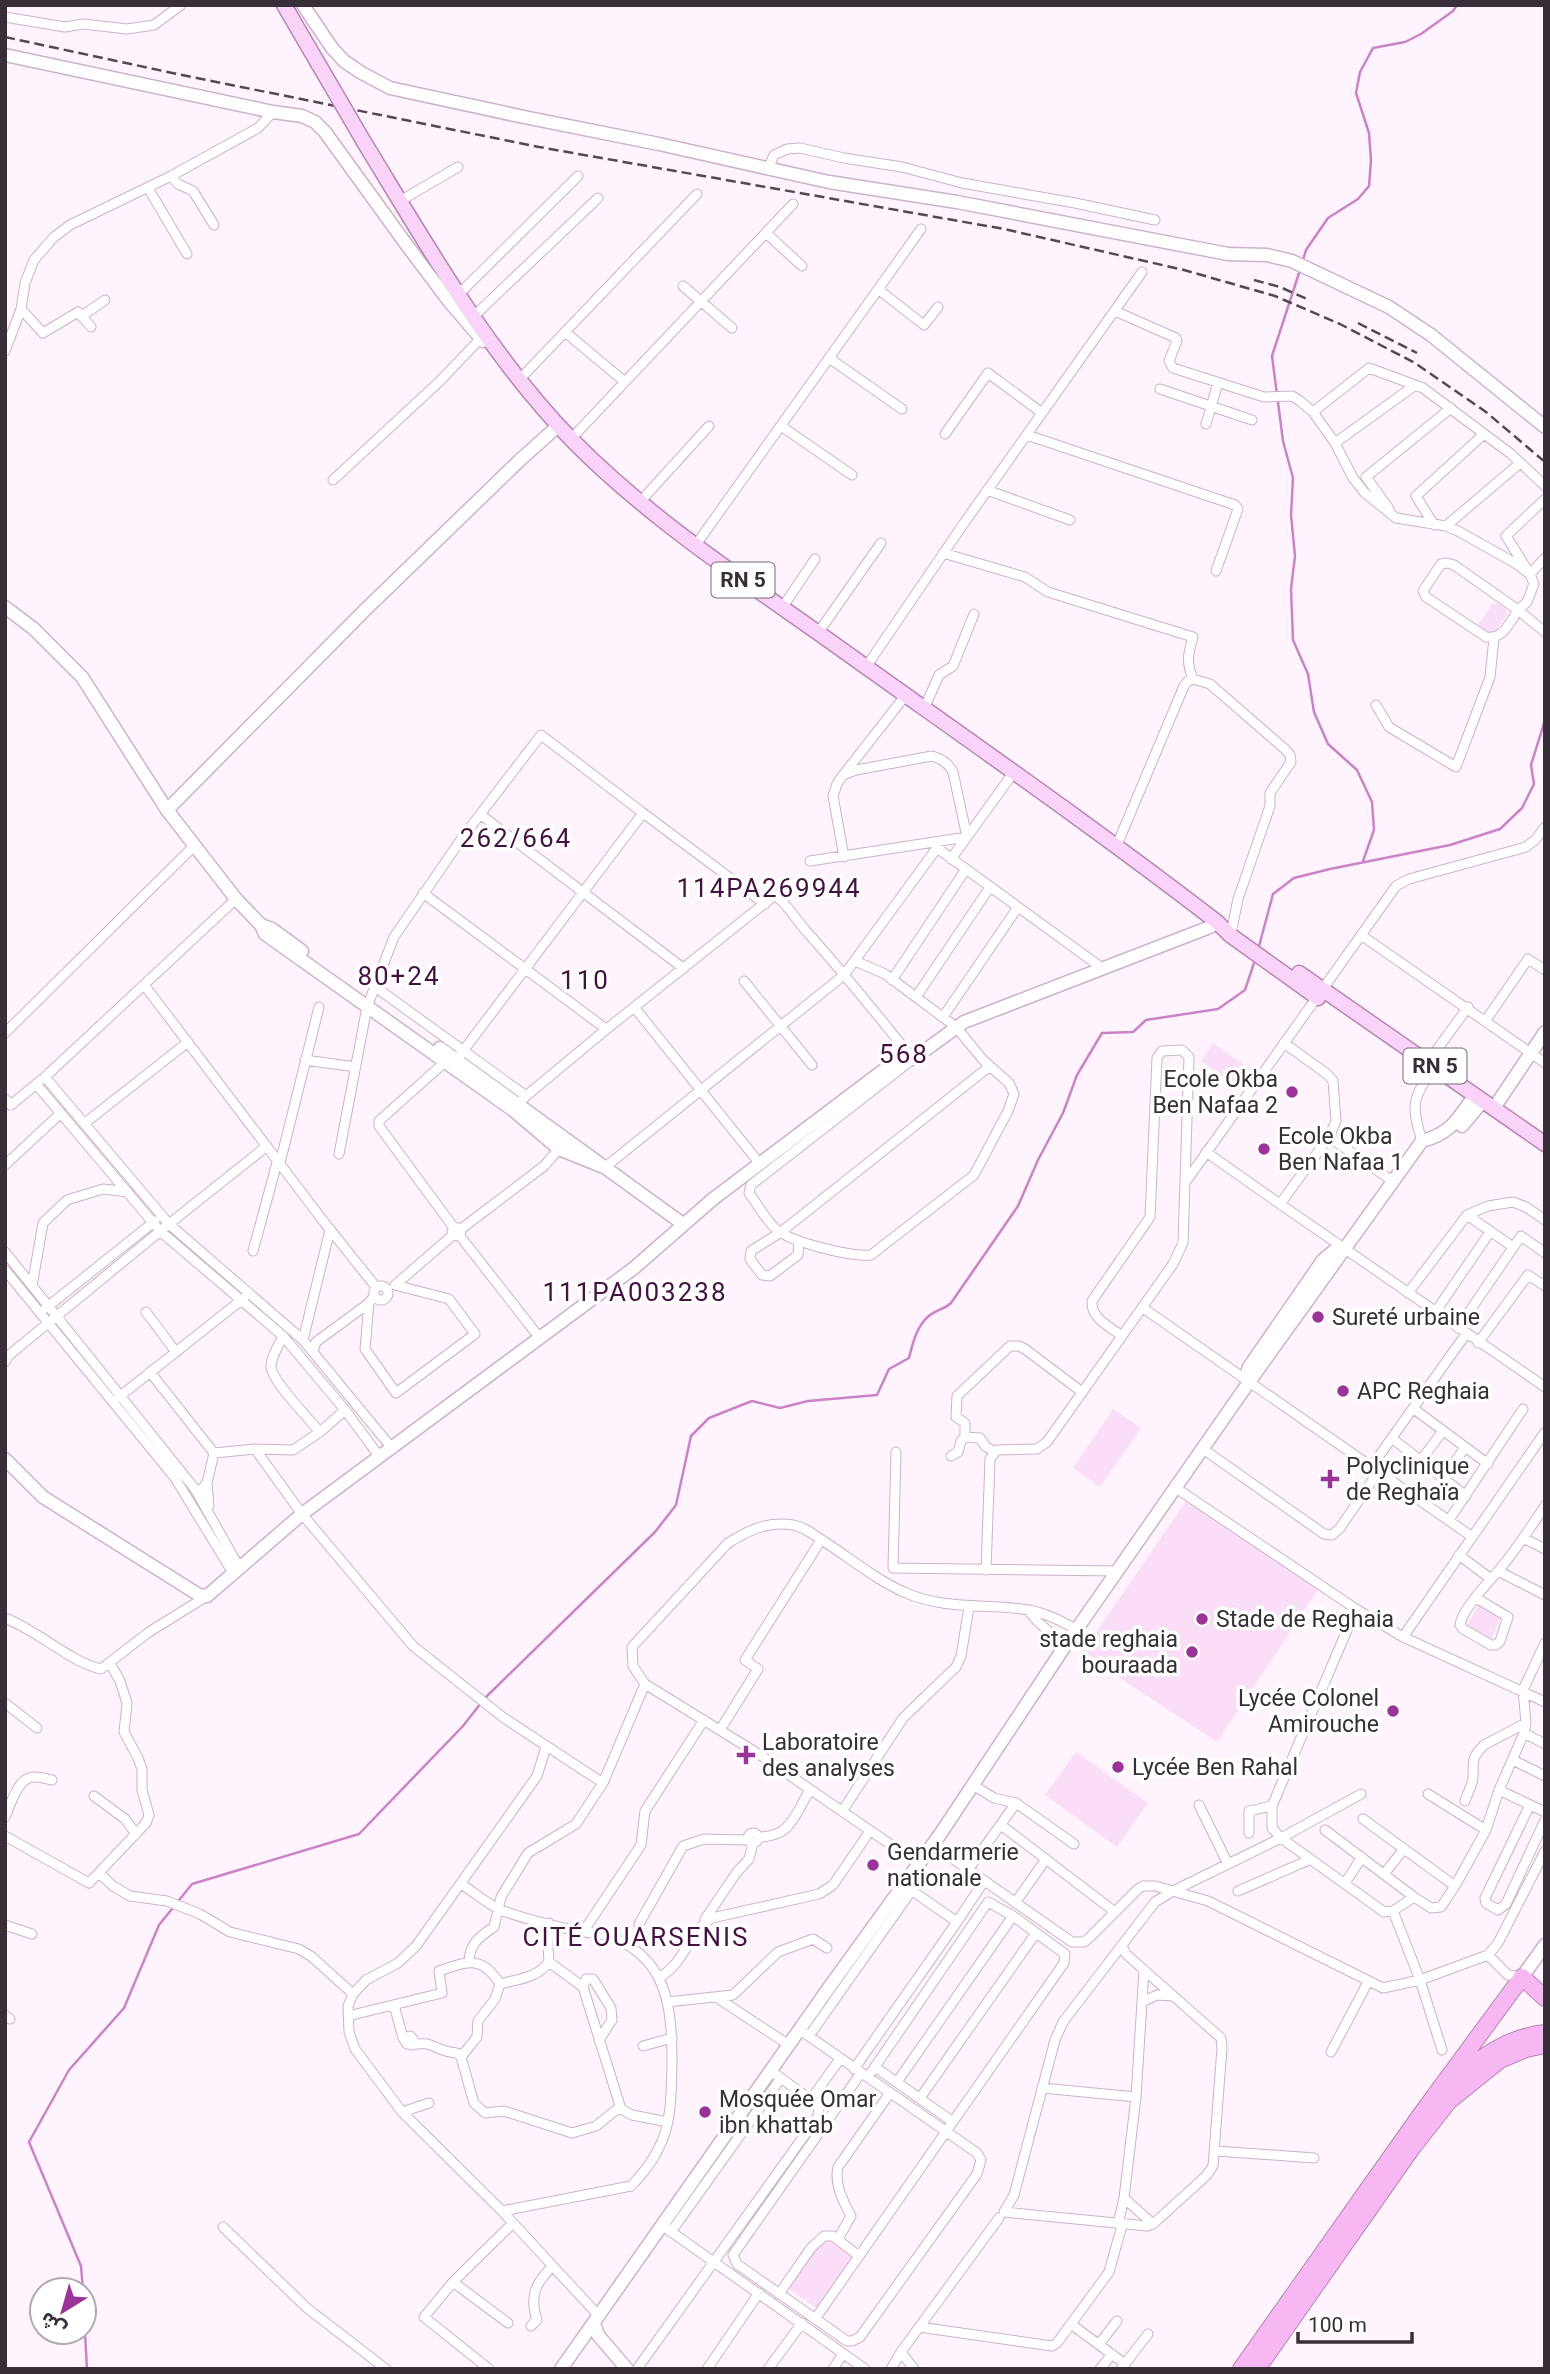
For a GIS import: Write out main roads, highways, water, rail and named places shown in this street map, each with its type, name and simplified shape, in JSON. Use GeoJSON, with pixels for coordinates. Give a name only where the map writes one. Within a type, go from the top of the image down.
{"type":"FeatureCollection","features":[{"type":"Feature","properties":{"kind":"highway"},"geometry":{"type":"LineString","coordinates":[[1241,2369],[1419,2117],[1522,1977],[1545,1998]]}},
{"type":"Feature","properties":{"kind":"highway"},"geometry":{"type":"LineString","coordinates":[[1419,2117],[1457,2079],[1487,2055],[1512,2041],[1545,2033]]}},
{"type":"Feature","properties":{"kind":"highway"},"geometry":{"type":"LineString","coordinates":[[1257,2369],[1412,2148],[1449,2101],[1500,2060],[1526,2049],[1545,2045]]}},
{"type":"Feature","properties":{"kind":"main road","name":"RN 5"},"geometry":{"type":"LineString","coordinates":[[278,5],[295,25]]}},
{"type":"Feature","properties":{"kind":"main road","name":"RN 5"},"geometry":{"type":"LineString","coordinates":[[284,5],[400,201],[519,380],[571,439],[639,503],[905,696],[1118,845],[1217,922],[1321,994],[1431,1064],[1545,1144]]}},
{"type":"Feature","properties":{"kind":"main road","name":"RN 5"},"geometry":{"type":"LineString","coordinates":[[1217,922],[1232,929],[1244,941]]}},
{"type":"Feature","properties":{"kind":"waterway"},"geometry":{"type":"LineString","coordinates":[[1303,260],[1306,250],[1328,218],[1358,199],[1369,186],[1369,133],[1356,93],[1360,72],[1373,48],[1405,42],[1421,34],[1453,11],[1457,5]]}},
{"type":"Feature","properties":{"kind":"waterway"},"geometry":{"type":"LineString","coordinates":[[1300,270],[1272,356],[1283,441],[1293,478],[1293,640],[1308,674],[1314,712],[1328,744],[1357,770],[1372,802],[1374,830],[1363,861]]}},
{"type":"Feature","properties":{"kind":"waterway"},"geometry":{"type":"LineString","coordinates":[[1258,950],[1273,894],[1294,878],[1450,845],[1500,829],[1522,808],[1534,784],[1531,765],[1545,720]]}},
{"type":"Feature","properties":{"kind":"waterway"},"geometry":{"type":"LineString","coordinates":[[485,1698],[655,1532],[676,1505],[691,1436],[709,1418],[752,1401],[780,1408],[808,1401],[877,1395],[889,1369],[909,1358],[922,1324],[932,1313],[951,1303],[1018,1206],[1063,1113],[1077,1075],[1102,1033],[1133,1032],[1146,1020],[1218,1009],[1245,990],[1255,960]]}},
{"type":"Feature","properties":{"kind":"waterway"},"geometry":{"type":"LineString","coordinates":[[82,2276],[81,2266],[29,2142],[69,2070],[124,2008],[159,1925],[192,1884],[359,1834],[463,1726],[481,1703]]}},
{"type":"Feature","properties":{"kind":"waterway"},"geometry":{"type":"LineString","coordinates":[[86,2346],[87,2369]]}},
{"type":"Feature","properties":{"kind":"railway"},"geometry":{"type":"LineString","coordinates":[[5,37],[539,147],[1004,229],[1184,270],[1275,296],[1340,324],[1415,363],[1486,412],[1545,462]]}},
{"type":"Feature","properties":{"kind":"railway"},"geometry":{"type":"LineString","coordinates":[[1254,280],[1280,287],[1307,299]]}},
{"type":"Feature","properties":{"kind":"railway"},"geometry":{"type":"LineString","coordinates":[[1358,323],[1417,353]]}},
{"type":"Feature","properties":{"kind":"place","name":"Ecole Okba Ben Nafaa 2"},"geometry":{"type":"Point","coordinates":[1292,1092]}},
{"type":"Feature","properties":{"kind":"place","name":"Ecole Okba Ben Nafaa 1"},"geometry":{"type":"Point","coordinates":[1264,1149]}},
{"type":"Feature","properties":{"kind":"place","name":"Sureté urbaine"},"geometry":{"type":"Point","coordinates":[1318,1317]}},
{"type":"Feature","properties":{"kind":"place","name":"APC Reghaia"},"geometry":{"type":"Point","coordinates":[1343,1391]}},
{"type":"Feature","properties":{"kind":"place","name":"Polyclinique de Reghaïa"},"geometry":{"type":"Point","coordinates":[1330,1479]}},
{"type":"Feature","properties":{"kind":"place","name":"Stade de Reghaia"},"geometry":{"type":"Point","coordinates":[1202,1619]}},
{"type":"Feature","properties":{"kind":"place","name":"stade reghaia bouraada"},"geometry":{"type":"Point","coordinates":[1192,1652]}},
{"type":"Feature","properties":{"kind":"place","name":"Lycée Colonel Amirouche"},"geometry":{"type":"Point","coordinates":[1393,1711]}},
{"type":"Feature","properties":{"kind":"place","name":"Laboratoire des analyses"},"geometry":{"type":"Point","coordinates":[746,1755]}},
{"type":"Feature","properties":{"kind":"place","name":"Lycée Ben Rahal"},"geometry":{"type":"Point","coordinates":[1118,1767]}},
{"type":"Feature","properties":{"kind":"place","name":"Gendarmerie nationale"},"geometry":{"type":"Point","coordinates":[873,1865]}},
{"type":"Feature","properties":{"kind":"place","name":"Mosquée Omar ibn khattab"},"geometry":{"type":"Point","coordinates":[705,2112]}},
{"type":"Feature","properties":{"kind":"district","name":"262/664"},"geometry":{"type":"Point","coordinates":[516,838]}},
{"type":"Feature","properties":{"kind":"district","name":"114PA269944"},"geometry":{"type":"Point","coordinates":[769,888]}},
{"type":"Feature","properties":{"kind":"district","name":"80+24"},"geometry":{"type":"Point","coordinates":[399,976]}},
{"type":"Feature","properties":{"kind":"district","name":"110"},"geometry":{"type":"Point","coordinates":[585,980]}},
{"type":"Feature","properties":{"kind":"district","name":"568"},"geometry":{"type":"Point","coordinates":[904,1054]}},
{"type":"Feature","properties":{"kind":"district","name":"111PA003238"},"geometry":{"type":"Point","coordinates":[635,1292]}},
{"type":"Feature","properties":{"kind":"district","name":"CITÉ OUARSENIS"},"geometry":{"type":"Point","coordinates":[636,1937]}}]}
